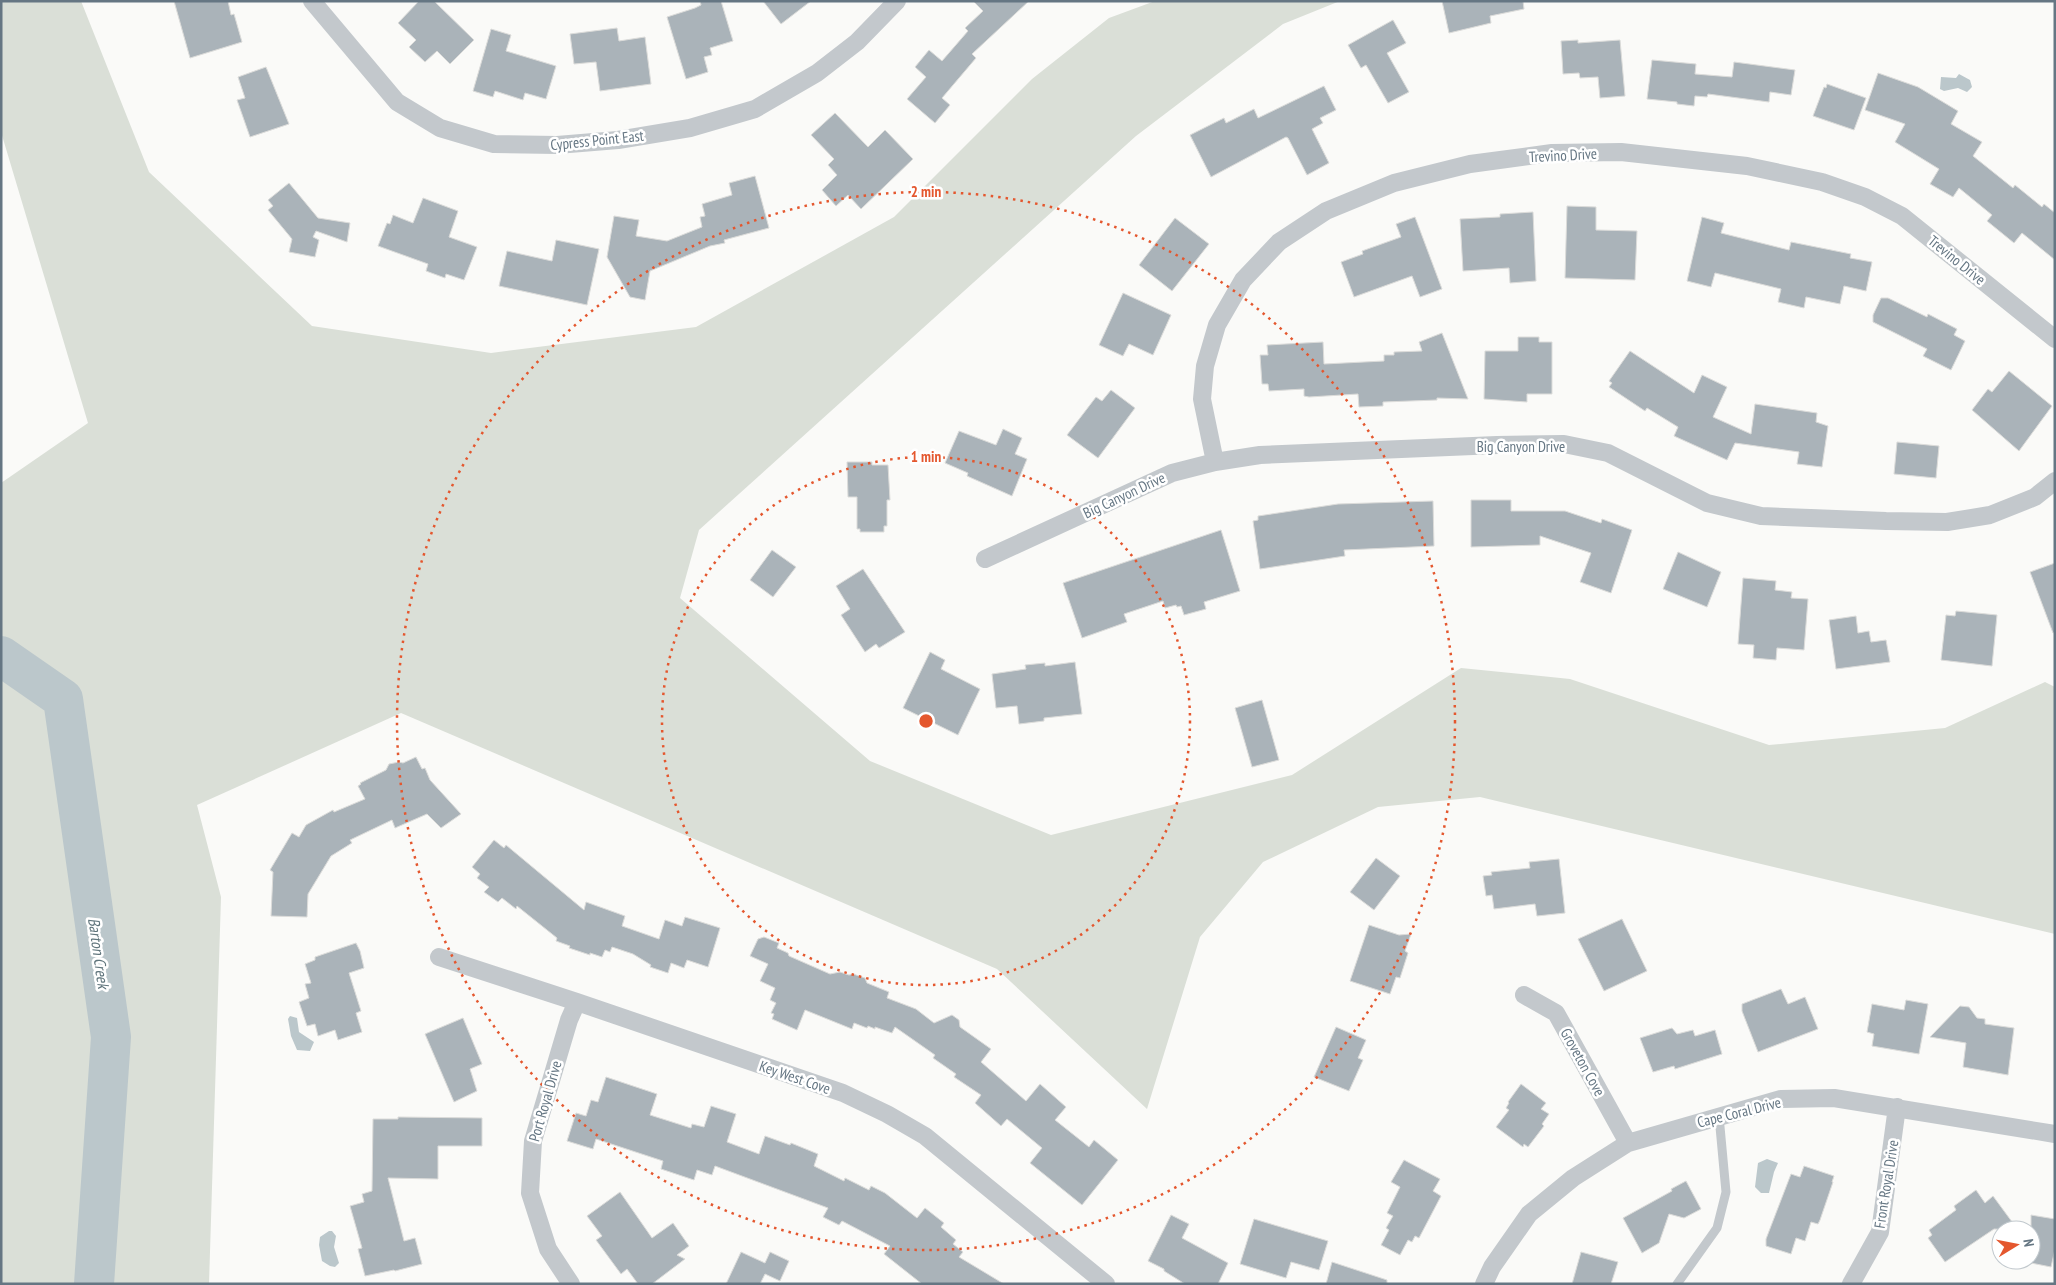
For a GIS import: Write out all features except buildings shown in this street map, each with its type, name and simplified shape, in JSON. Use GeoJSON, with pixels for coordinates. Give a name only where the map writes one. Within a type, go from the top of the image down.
{"type":"FeatureCollection","features":[{"type":"Feature","properties":{"kind":"street","name":"Cypress Point East"},"geometry":{"type":"LineString","coordinates":[[312,1],[397,102],[440,128],[494,144],[557,145],[618,140],[690,128],[755,109],[817,73],[857,42],[897,1]]}},
{"type":"Feature","properties":{"kind":"street","name":"Trevino Drive"},"geometry":{"type":"LineString","coordinates":[[1214,462],[1202,399],[1205,366],[1217,325],[1243,280],[1279,242],[1326,211],[1394,183],[1470,164],[1552,153],[1622,152],[1747,166],[1822,182],[1865,197],[1902,216],[2055,339]]}},
{"type":"Feature","properties":{"kind":"street","name":"Big Canyon Drive"},"geometry":{"type":"LineString","coordinates":[[985,559],[1172,473],[1214,462],[1270,455],[1497,445],[1564,444],[1608,454],[1707,503],[1752,514],[1886,522],[1947,522],[1990,515],[2035,497],[2055,481]]}},
{"type":"Feature","properties":{"kind":"street","name":"Key West Cove"},"geometry":{"type":"LineString","coordinates":[[438,957],[577,1002],[843,1093],[887,1114],[925,1136],[1106,1284]]}},
{"type":"Feature","properties":{"kind":"street","name":"Groveton Cove"},"geometry":{"type":"LineString","coordinates":[[1524,995],[1556,1013],[1628,1143]]}},
{"type":"Feature","properties":{"kind":"street","name":"Port Royal Drive"},"geometry":{"type":"LineString","coordinates":[[571,1284],[548,1249],[530,1193],[533,1141],[569,1020],[577,1002]]}},
{"type":"Feature","properties":{"kind":"street","name":"Cape Coral Drive"},"geometry":{"type":"LineString","coordinates":[[1484,1284],[1492,1267],[1529,1214],[1573,1178],[1628,1143],[1781,1099],[1834,1098],[2055,1134]]}},
{"type":"Feature","properties":{"kind":"street","name":"Front Royal Drive"},"geometry":{"type":"LineString","coordinates":[[1851,1284],[1880,1232],[1897,1107]]}},
{"type":"Feature","properties":{"kind":"lane"},"geometry":{"type":"LineString","coordinates":[[1677,1284],[1717,1228],[1726,1192],[1719,1116]]}},
{"type":"Feature","properties":{"kind":"shaded area"},"geometry":{"type":"Polygon","coordinates":[[[1,1],[81,1],[149,172],[312,326],[491,353],[696,327],[894,217],[1032,79],[1109,18],[1155,1],[1340,1],[1283,24],[1136,136],[699,530],[680,598],[870,761],[1051,835],[1292,775],[1461,668],[1570,679],[1769,745],[1945,728],[2045,682],[2055,687],[2055,934],[1480,797],[1378,807],[1263,862],[1200,937],[1147,1109],[997,969],[401,713],[197,805],[221,897],[209,1284],[1,1284],[1,483],[88,423],[1,132],[1,1]]]}},
{"type":"Feature","properties":{"kind":"shaded area"},"geometry":{"type":"Polygon","coordinates":[[[1959,74],[1970,80],[1972,87],[1967,92],[1958,88],[1944,91],[1940,89],[1941,77],[1956,78],[1959,74]]]}},
{"type":"Feature","properties":{"kind":"shaded area"},"geometry":{"type":"Polygon","coordinates":[[[290,1016],[297,1018],[299,1032],[314,1042],[310,1051],[297,1050],[291,1036],[288,1019],[290,1016]]]}},
{"type":"Feature","properties":{"kind":"shaded area"},"geometry":{"type":"Polygon","coordinates":[[[1767,1159],[1778,1163],[1769,1193],[1761,1193],[1755,1187],[1758,1163],[1767,1159]]]}},
{"type":"Feature","properties":{"kind":"shaded area"},"geometry":{"type":"Polygon","coordinates":[[[332,1231],[336,1236],[334,1247],[339,1263],[335,1267],[322,1261],[319,1245],[320,1237],[332,1231]]]}},
{"type":"Feature","properties":{"kind":"waterway","name":"Barton Creek"},"geometry":{"type":"LineString","coordinates":[[1,656],[63,699],[111,1037],[94,1284]]}}]}
